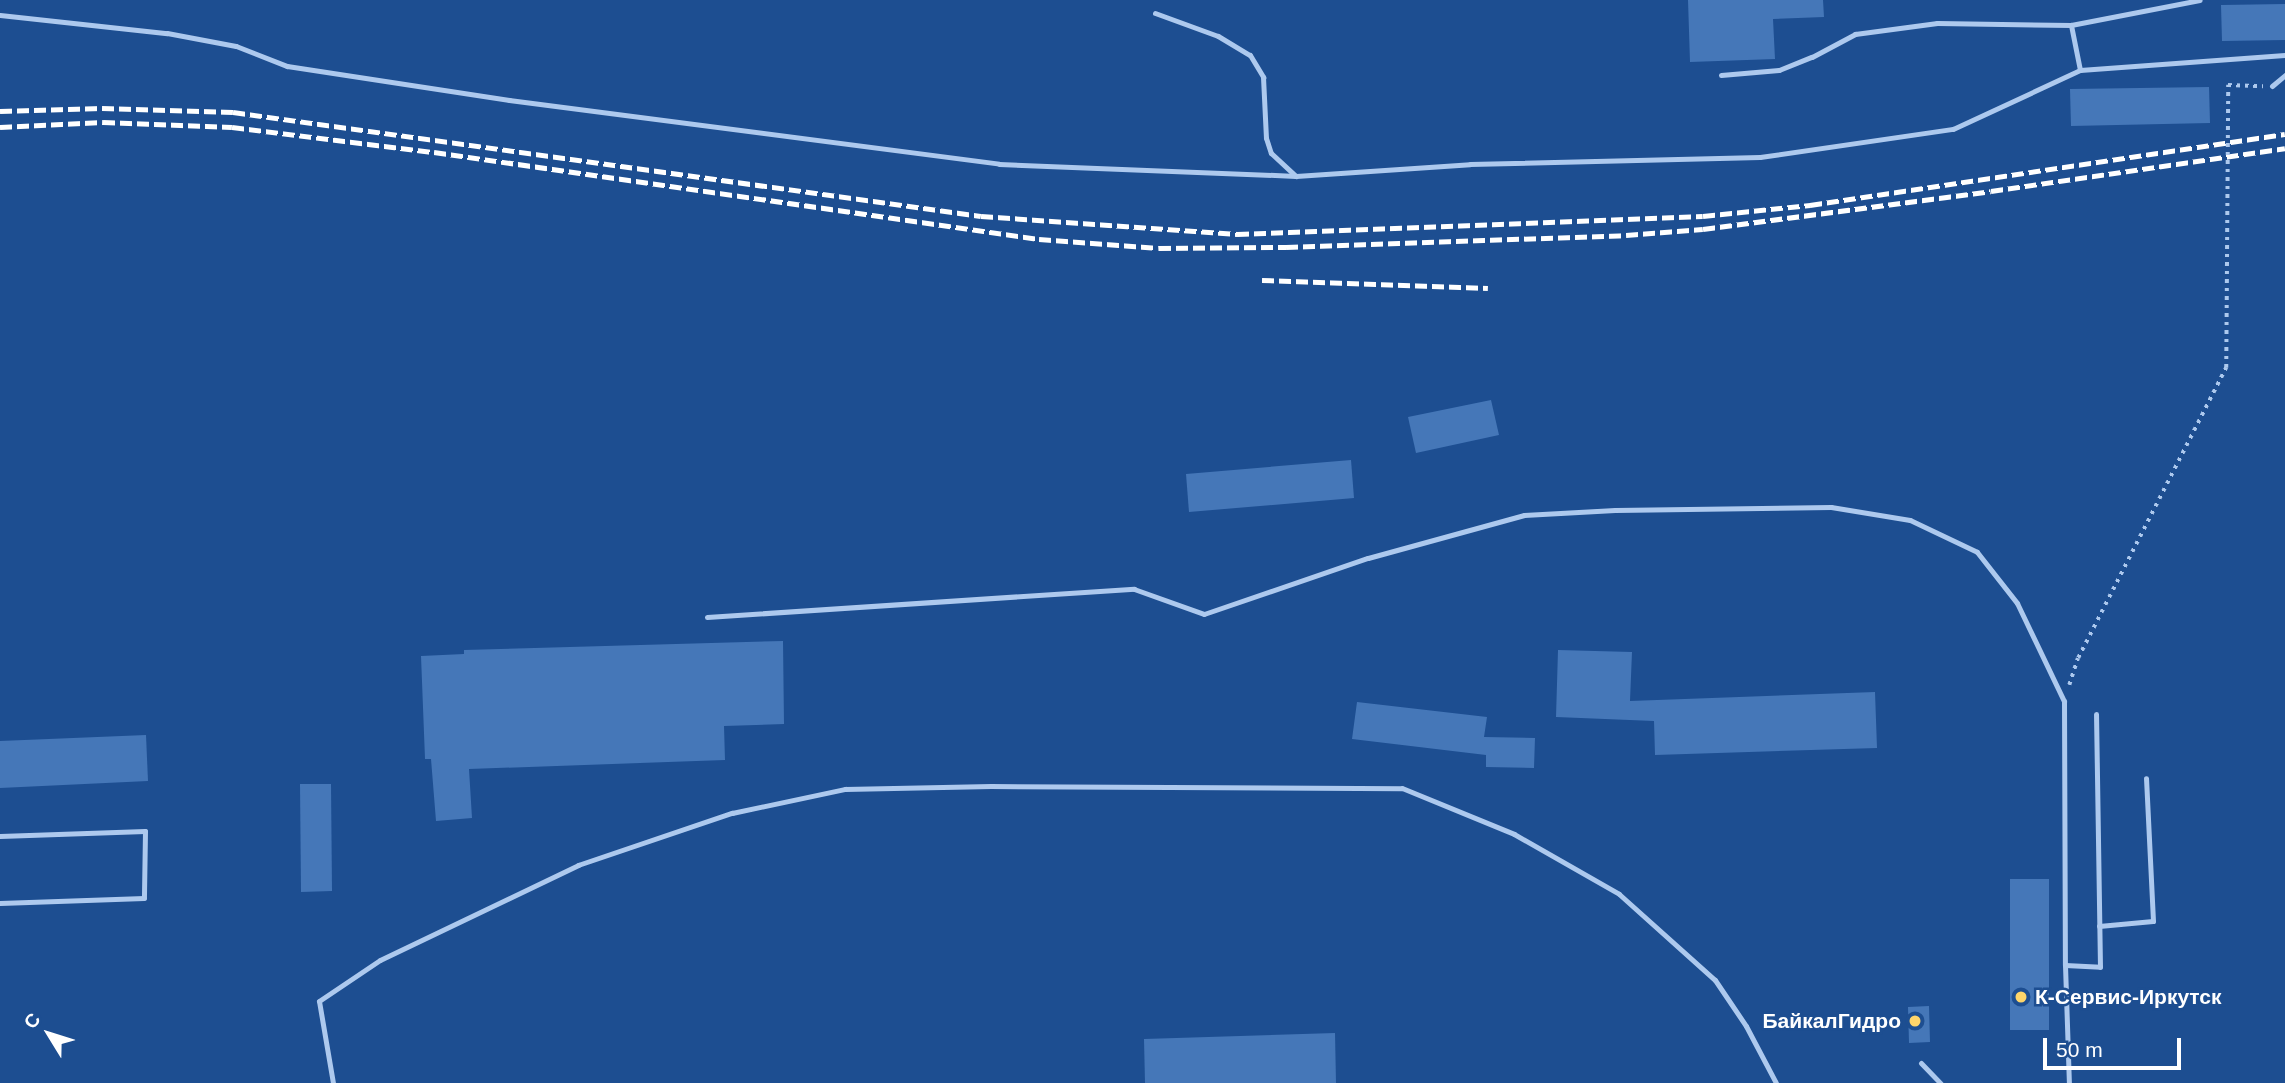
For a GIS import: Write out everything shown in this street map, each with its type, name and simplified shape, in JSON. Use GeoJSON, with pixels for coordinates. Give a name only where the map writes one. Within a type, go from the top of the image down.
{"type":"FeatureCollection","features":[{"type":"Feature","properties":{"kind":"lane"},"geometry":{"type":"LineString","coordinates":[[1721,75],[1779,70],[1855,34],[1937,23],[2071,25],[2200,0]]}},
{"type":"Feature","properties":{"kind":"lane"},"geometry":{"type":"LineString","coordinates":[[1155,13],[1218,36],[1250,55],[1263,78],[1266,138],[1271,153],[1296,176]]}},
{"type":"Feature","properties":{"kind":"lane"},"geometry":{"type":"LineString","coordinates":[[0,15],[167,33],[236,46],[287,66],[509,100],[999,164],[1296,176],[1470,164],[1760,157],[1953,129],[2080,70],[2285,55]]}},
{"type":"Feature","properties":{"kind":"lane"},"geometry":{"type":"LineString","coordinates":[[2071,25],[2080,70]]}},
{"type":"Feature","properties":{"kind":"lane"},"geometry":{"type":"LineString","coordinates":[[2272,86],[2285,75]]}},
{"type":"Feature","properties":{"kind":"lane"},"geometry":{"type":"LineString","coordinates":[[707,617],[1134,589],[1204,614],[1368,558],[1524,515],[1615,510],[1831,507],[1910,520],[1977,552],[2017,603],[2064,701],[2065,965],[2069,1083]]}},
{"type":"Feature","properties":{"kind":"lane"},"geometry":{"type":"LineString","coordinates":[[2065,965],[2100,967],[2096,714]]}},
{"type":"Feature","properties":{"kind":"lane"},"geometry":{"type":"LineString","coordinates":[[2099,926],[2153,920],[2146,778]]}},
{"type":"Feature","properties":{"kind":"lane"},"geometry":{"type":"LineString","coordinates":[[333,1083],[319,1001],[380,960],[578,865],[732,813],[845,789],[1019,786],[1402,788],[1514,834],[1619,894],[1715,980],[1746,1026],[1776,1083]]}},
{"type":"Feature","properties":{"kind":"lane"},"geometry":{"type":"LineString","coordinates":[[0,836],[145,831],[144,898],[0,903]]}},
{"type":"Feature","properties":{"kind":"lane"},"geometry":{"type":"LineString","coordinates":[[1921,1063],[1940,1083]]}},
{"type":"Feature","properties":{"kind":"path"},"geometry":{"type":"LineString","coordinates":[[2064,701],[2078,658],[2226,368],[2228,85],[2272,86]]}},
{"type":"Feature","properties":{"kind":"building"},"geometry":{"type":"Polygon","coordinates":[[[1688,0],[1823,0],[1824,17],[1773,19],[1775,59],[1690,62],[1688,0]]]}},
{"type":"Feature","properties":{"kind":"building"},"geometry":{"type":"Polygon","coordinates":[[[2285,4],[2285,40],[2222,41],[2221,5],[2285,4]]]}},
{"type":"Feature","properties":{"kind":"building"},"geometry":{"type":"Polygon","coordinates":[[[2209,87],[2210,123],[2071,126],[2070,89],[2209,87]]]}},
{"type":"Feature","properties":{"kind":"building"},"geometry":{"type":"Polygon","coordinates":[[[1491,400],[1499,435],[1416,453],[1408,417],[1491,400]]]}},
{"type":"Feature","properties":{"kind":"building"},"geometry":{"type":"Polygon","coordinates":[[[1351,460],[1354,498],[1189,512],[1186,474],[1351,460]]]}},
{"type":"Feature","properties":{"kind":"building"},"geometry":{"type":"Polygon","coordinates":[[[783,641],[784,724],[724,726],[725,760],[469,769],[472,818],[436,821],[431,759],[425,759],[421,656],[464,654],[464,650],[783,641]]]}},
{"type":"Feature","properties":{"kind":"building"},"geometry":{"type":"Polygon","coordinates":[[[1558,650],[1632,652],[1630,701],[1875,692],[1877,748],[1655,755],[1654,721],[1556,717],[1558,650]]]}},
{"type":"Feature","properties":{"kind":"building"},"geometry":{"type":"Polygon","coordinates":[[[1357,702],[1487,717],[1484,737],[1535,738],[1534,768],[1486,767],[1486,755],[1352,739],[1357,702]]]}},
{"type":"Feature","properties":{"kind":"building"},"geometry":{"type":"Polygon","coordinates":[[[146,735],[148,781],[0,788],[0,741],[146,735]]]}},
{"type":"Feature","properties":{"kind":"building"},"geometry":{"type":"Polygon","coordinates":[[[300,784],[331,784],[332,891],[301,892],[300,784]]]}},
{"type":"Feature","properties":{"kind":"building"},"geometry":{"type":"Polygon","coordinates":[[[2010,879],[2049,879],[2049,1030],[2010,1030],[2010,879]]]}},
{"type":"Feature","properties":{"kind":"building"},"geometry":{"type":"Polygon","coordinates":[[[1929,1006],[1930,1042],[1909,1043],[1908,1007],[1929,1006]]]}},
{"type":"Feature","properties":{"kind":"building"},"geometry":{"type":"Polygon","coordinates":[[[1335,1033],[1336,1083],[1145,1083],[1144,1039],[1335,1033]]]}},
{"type":"Feature","properties":{"kind":"railway"},"geometry":{"type":"LineString","coordinates":[[0,111],[102,108],[233,112],[981,216],[1237,234],[1703,216],[1810,205],[2285,134]]}},
{"type":"Feature","properties":{"kind":"railway"},"geometry":{"type":"LineString","coordinates":[[0,127],[103,122],[232,127],[434,152],[1039,239],[1159,248],[1286,247],[1626,235],[1703,229],[2285,148]]}},
{"type":"Feature","properties":{"kind":"railway"},"geometry":{"type":"LineString","coordinates":[[1262,280],[1488,288]]}},
{"type":"Feature","properties":{"kind":"place","name":"К-Сервис-Иркутск"},"geometry":{"type":"Point","coordinates":[2021,997]}},
{"type":"Feature","properties":{"kind":"place","name":"БайкалГидро"},"geometry":{"type":"Point","coordinates":[1915,1021]}}]}
